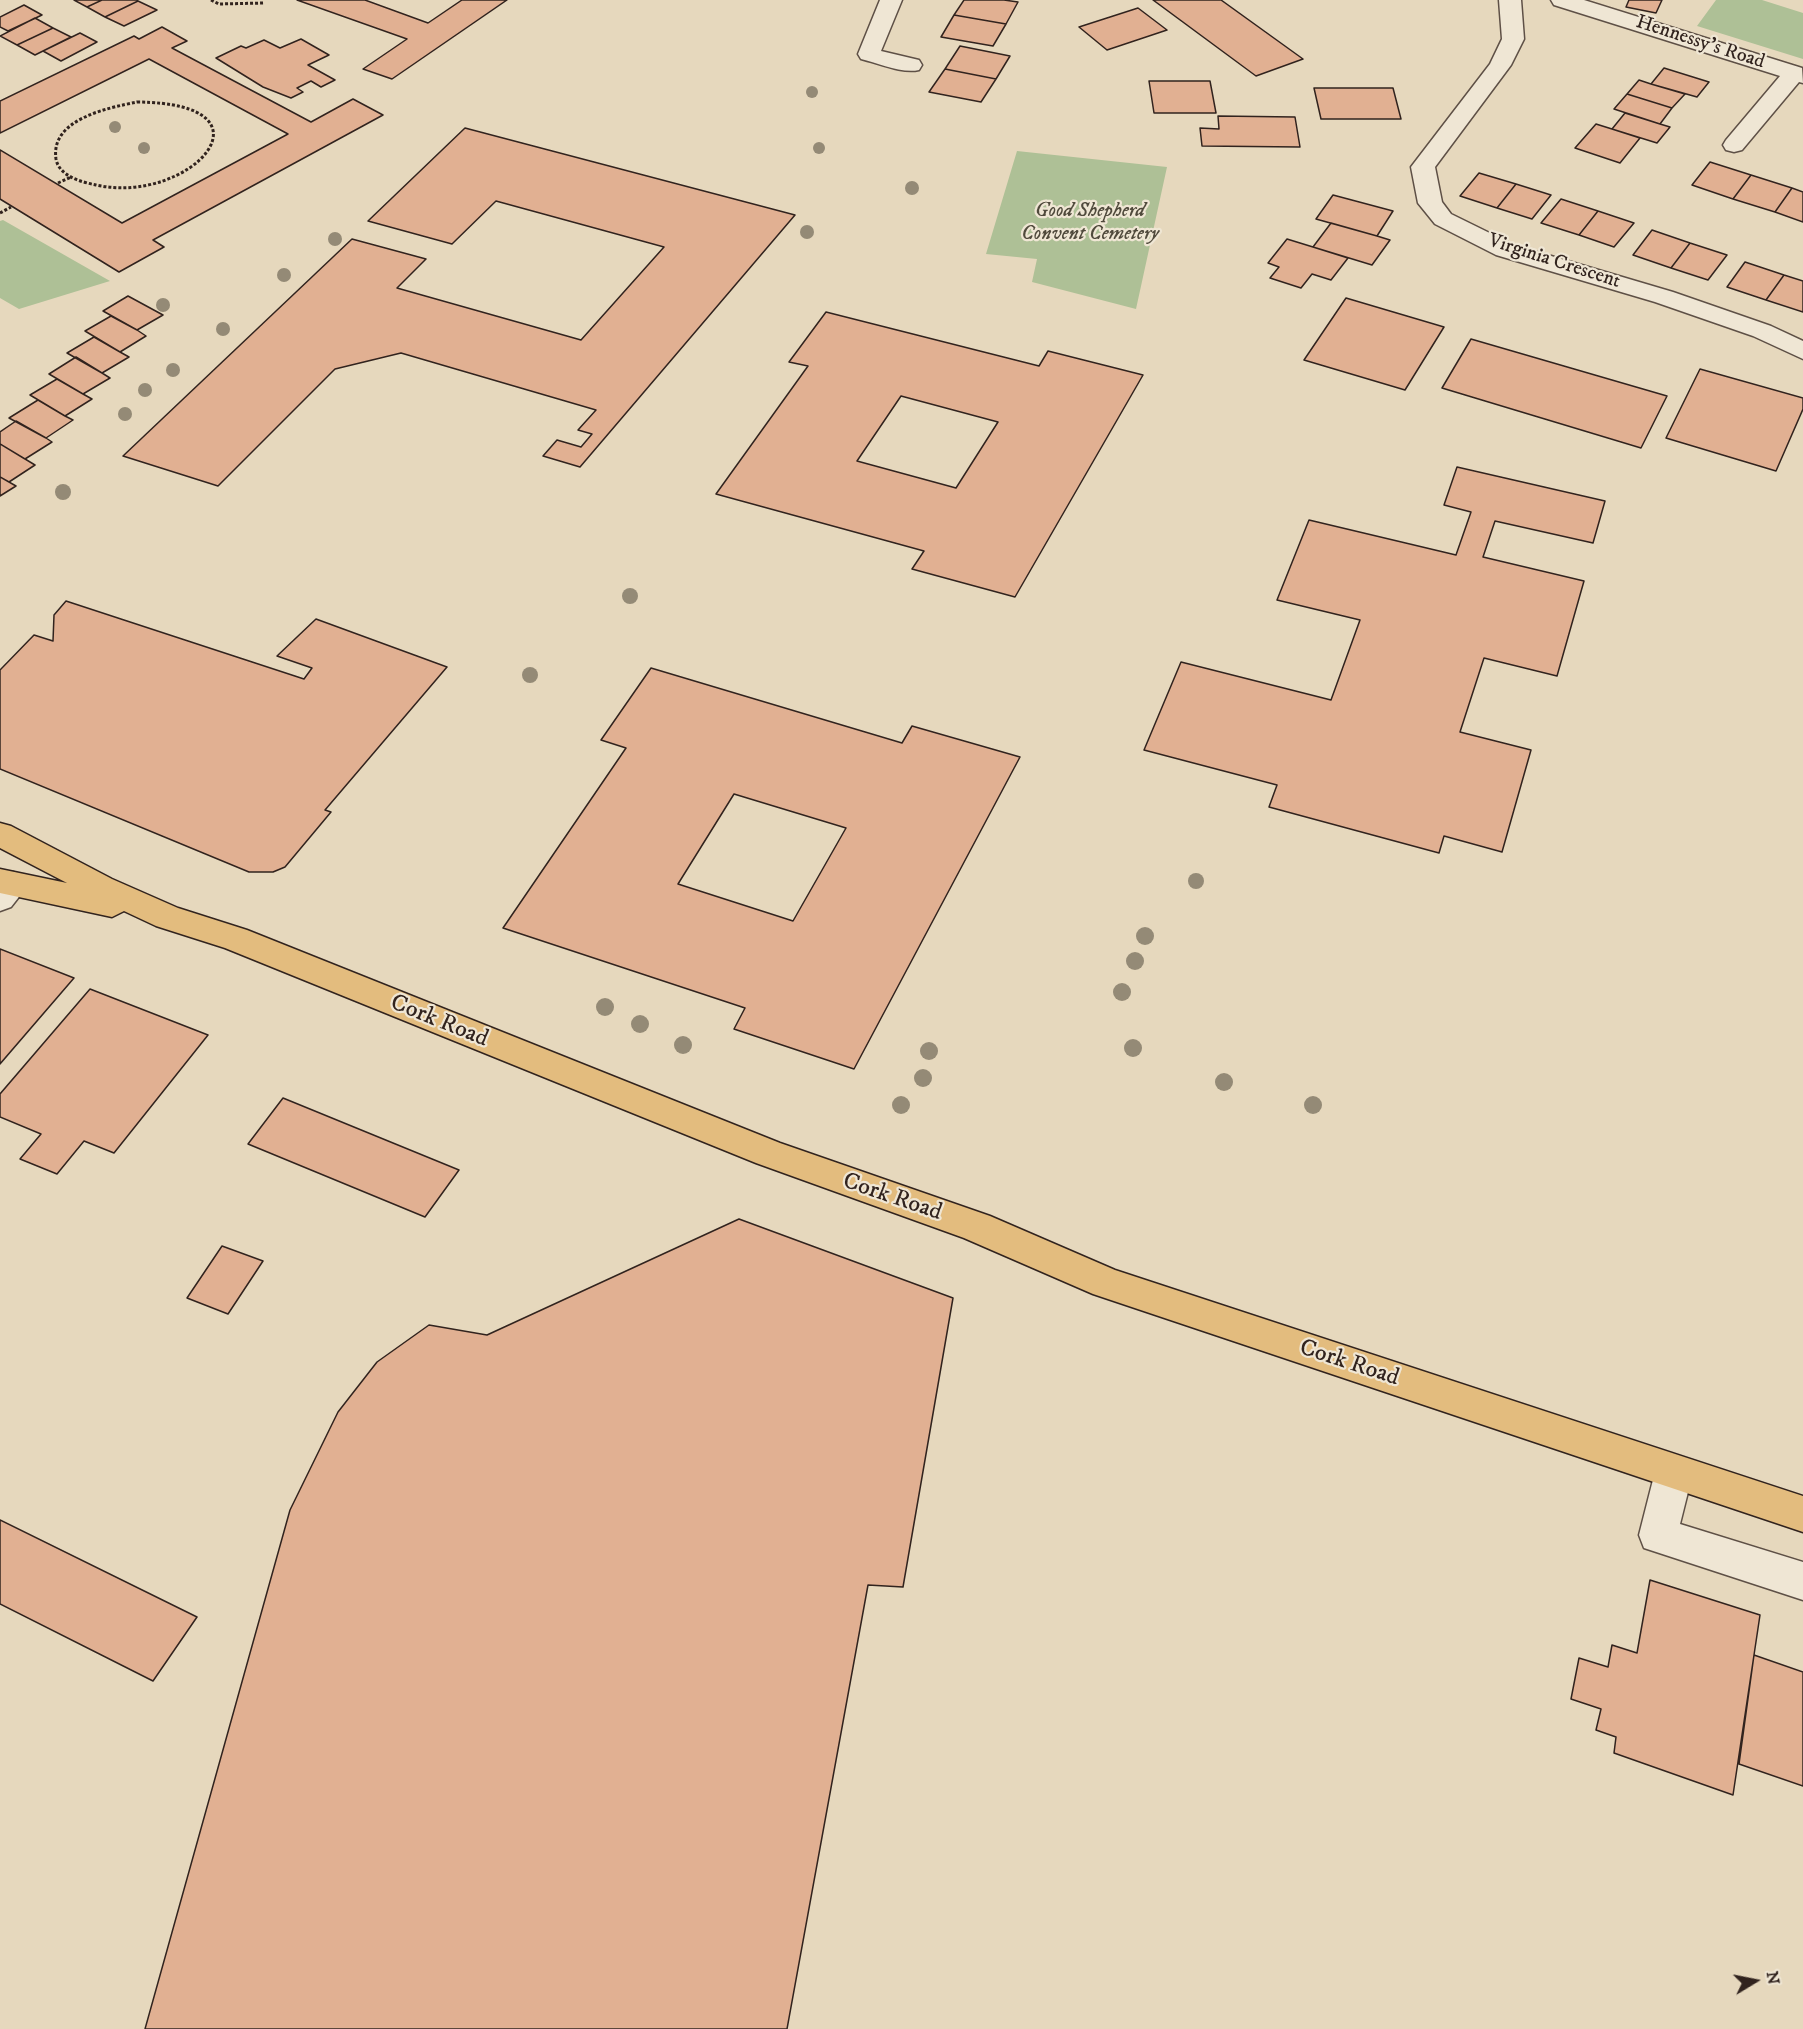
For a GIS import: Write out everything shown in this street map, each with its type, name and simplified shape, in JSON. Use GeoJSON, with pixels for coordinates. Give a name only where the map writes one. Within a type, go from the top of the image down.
{"type":"FeatureCollection","features":[{"type":"Feature","properties":{"kind":"main road","name":"Cork Road"},"geometry":{"type":"LineString","coordinates":[[0,834],[101,887],[166,917],[236,939],[768,1153],[977,1227],[1106,1283],[1803,1514]]}},
{"type":"Feature","properties":{"kind":"main road"},"geometry":{"type":"LineString","coordinates":[[4,888],[166,917]]}},
{"type":"Feature","properties":{"kind":"street"},"geometry":{"type":"LineString","coordinates":[[891,0],[869,54],[911,65]]}},
{"type":"Feature","properties":{"kind":"street","name":"Virginia Crescent"},"geometry":{"type":"LineString","coordinates":[[1510,0],[1513,39],[1500,65],[1423,167],[1430,203],[1443,219],[1505,250],[1664,297],[1762,331],[1803,351]]}},
{"type":"Feature","properties":{"kind":"street","name":"Hennessy's Road"},"geometry":{"type":"LineString","coordinates":[[1562,0],[1587,3],[1799,74]]}},
{"type":"Feature","properties":{"kind":"street"},"geometry":{"type":"LineString","coordinates":[[1734,145],[1799,74]]}},
{"type":"Feature","properties":{"kind":"street"},"geometry":{"type":"LineString","coordinates":[[1674,1472],[1658,1535],[1803,1581]]}},
{"type":"Feature","properties":{"kind":"path"},"geometry":{"type":"LineString","coordinates":[[211,0],[219,4],[264,3]]}},
{"type":"Feature","properties":{"kind":"path"},"geometry":{"type":"LineString","coordinates":[[58,183],[71,177],[91,185],[116,187],[144,185],[170,178],[192,168],[207,154],[214,140],[212,126],[202,114],[184,106],[162,102],[137,102],[112,106],[89,115],[71,126],[58,139],[54,153],[58,166],[71,177]]}},
{"type":"Feature","properties":{"kind":"path"},"geometry":{"type":"LineString","coordinates":[[0,213],[11,207]]}},
{"type":"Feature","properties":{"kind":"green space"},"geometry":{"type":"Polygon","coordinates":[[[1716,0],[1762,0],[1803,13],[1803,59],[1697,26],[1716,0]]]}},
{"type":"Feature","properties":{"kind":"green space","name":"Good Shepherd Convent Cemetery"},"geometry":{"type":"Polygon","coordinates":[[[1017,151],[1167,167],[1136,309],[1032,282],[1037,259],[986,254],[1017,151]]]}},
{"type":"Feature","properties":{"kind":"green space"},"geometry":{"type":"Polygon","coordinates":[[[3,220],[110,281],[19,309],[0,298],[0,221],[3,220]]]}},
{"type":"Feature","properties":{"kind":"building"},"geometry":{"type":"Polygon","coordinates":[[[74,0],[102,0],[87,7],[74,0]]]}},
{"type":"Feature","properties":{"kind":"building"},"geometry":{"type":"Polygon","coordinates":[[[102,0],[138,1],[105,17],[87,7],[102,0]]]}},
{"type":"Feature","properties":{"kind":"building"},"geometry":{"type":"Polygon","coordinates":[[[297,0],[365,0],[428,23],[462,0],[507,0],[392,79],[363,69],[407,39],[297,0]]]}},
{"type":"Feature","properties":{"kind":"building"},"geometry":{"type":"Polygon","coordinates":[[[964,0],[1018,2],[1006,24],[954,15],[964,0]]]}},
{"type":"Feature","properties":{"kind":"building"},"geometry":{"type":"Polygon","coordinates":[[[1153,0],[1221,0],[1303,59],[1256,76],[1153,0]]]}},
{"type":"Feature","properties":{"kind":"building"},"geometry":{"type":"Polygon","coordinates":[[[1629,0],[1662,0],[1656,13],[1626,7],[1629,0]]]}},
{"type":"Feature","properties":{"kind":"building"},"geometry":{"type":"Polygon","coordinates":[[[138,1],[157,10],[124,26],[105,17],[138,1]]]}},
{"type":"Feature","properties":{"kind":"building"},"geometry":{"type":"Polygon","coordinates":[[[24,5],[42,15],[8,31],[0,27],[0,17],[24,5]]]}},
{"type":"Feature","properties":{"kind":"building"},"geometry":{"type":"Polygon","coordinates":[[[1138,8],[1167,30],[1107,50],[1079,27],[1138,8]]]}},
{"type":"Feature","properties":{"kind":"building"},"geometry":{"type":"Polygon","coordinates":[[[954,15],[1006,24],[993,46],[941,37],[954,15]]]}},
{"type":"Feature","properties":{"kind":"building"},"geometry":{"type":"Polygon","coordinates":[[[35,18],[53,28],[17,45],[0,36],[35,18]]]}},
{"type":"Feature","properties":{"kind":"building"},"geometry":{"type":"Polygon","coordinates":[[[162,27],[187,41],[172,48],[311,122],[353,99],[383,115],[153,240],[164,247],[119,272],[0,199],[0,150],[122,223],[288,134],[149,59],[0,133],[0,101],[134,36],[139,39],[162,27]]]}},
{"type":"Feature","properties":{"kind":"building"},"geometry":{"type":"Polygon","coordinates":[[[53,28],[71,37],[35,55],[17,45],[53,28]]]}},
{"type":"Feature","properties":{"kind":"building"},"geometry":{"type":"Polygon","coordinates":[[[80,33],[97,42],[61,61],[43,51],[80,33]]]}},
{"type":"Feature","properties":{"kind":"building"},"geometry":{"type":"Polygon","coordinates":[[[301,39],[329,55],[308,65],[335,80],[321,87],[311,81],[297,88],[303,92],[291,98],[263,87],[216,58],[241,46],[246,48],[264,40],[280,48],[301,39]]]}},
{"type":"Feature","properties":{"kind":"building"},"geometry":{"type":"Polygon","coordinates":[[[960,46],[1010,56],[996,79],[945,69],[960,46]]]}},
{"type":"Feature","properties":{"kind":"building"},"geometry":{"type":"Polygon","coordinates":[[[1664,68],[1709,82],[1697,97],[1651,84],[1664,68]]]}},
{"type":"Feature","properties":{"kind":"building"},"geometry":{"type":"Polygon","coordinates":[[[945,69],[996,79],[981,102],[929,92],[945,69]]]}},
{"type":"Feature","properties":{"kind":"building"},"geometry":{"type":"Polygon","coordinates":[[[1639,80],[1685,94],[1672,108],[1627,94],[1639,80]]]}},
{"type":"Feature","properties":{"kind":"building"},"geometry":{"type":"Polygon","coordinates":[[[1149,81],[1210,81],[1216,113],[1154,113],[1149,81]]]}},
{"type":"Feature","properties":{"kind":"building"},"geometry":{"type":"Polygon","coordinates":[[[1314,88],[1393,88],[1401,119],[1321,119],[1314,88]]]}},
{"type":"Feature","properties":{"kind":"building"},"geometry":{"type":"Polygon","coordinates":[[[1627,94],[1672,108],[1660,124],[1614,109],[1627,94]]]}},
{"type":"Feature","properties":{"kind":"building"},"geometry":{"type":"Polygon","coordinates":[[[1625,113],[1670,127],[1657,143],[1612,129],[1625,113]]]}},
{"type":"Feature","properties":{"kind":"building"},"geometry":{"type":"Polygon","coordinates":[[[1218,116],[1295,117],[1300,147],[1202,146],[1200,128],[1219,129],[1218,116]]]}},
{"type":"Feature","properties":{"kind":"building"},"geometry":{"type":"Polygon","coordinates":[[[1596,124],[1640,138],[1620,163],[1575,148],[1596,124]]]}},
{"type":"Feature","properties":{"kind":"building"},"geometry":{"type":"Polygon","coordinates":[[[465,128],[795,215],[580,467],[543,456],[557,440],[581,447],[592,434],[578,430],[596,410],[401,353],[335,369],[218,486],[123,456],[352,239],[426,259],[397,288],[581,340],[664,247],[496,201],[452,244],[368,221],[465,128]]]}},
{"type":"Feature","properties":{"kind":"building"},"geometry":{"type":"Polygon","coordinates":[[[1710,162],[1751,175],[1733,199],[1692,185],[1710,162]]]}},
{"type":"Feature","properties":{"kind":"building"},"geometry":{"type":"Polygon","coordinates":[[[1479,173],[1516,184],[1497,208],[1460,196],[1479,173]]]}},
{"type":"Feature","properties":{"kind":"building"},"geometry":{"type":"Polygon","coordinates":[[[1751,175],[1792,188],[1775,212],[1733,199],[1751,175]]]}},
{"type":"Feature","properties":{"kind":"building"},"geometry":{"type":"Polygon","coordinates":[[[1516,184],[1551,195],[1532,219],[1497,208],[1516,184]]]}},
{"type":"Feature","properties":{"kind":"building"},"geometry":{"type":"Polygon","coordinates":[[[1792,188],[1803,192],[1803,222],[1775,212],[1792,188]]]}},
{"type":"Feature","properties":{"kind":"building"},"geometry":{"type":"Polygon","coordinates":[[[1333,195],[1393,211],[1377,236],[1316,219],[1333,195]]]}},
{"type":"Feature","properties":{"kind":"building"},"geometry":{"type":"Polygon","coordinates":[[[1561,199],[1598,211],[1579,235],[1541,223],[1561,199]]]}},
{"type":"Feature","properties":{"kind":"building"},"geometry":{"type":"Polygon","coordinates":[[[1598,211],[1634,223],[1614,247],[1579,235],[1598,211]]]}},
{"type":"Feature","properties":{"kind":"building"},"geometry":{"type":"Polygon","coordinates":[[[1331,223],[1390,240],[1372,265],[1313,247],[1331,223]]]}},
{"type":"Feature","properties":{"kind":"building"},"geometry":{"type":"Polygon","coordinates":[[[1652,230],[1690,243],[1671,268],[1633,255],[1652,230]]]}},
{"type":"Feature","properties":{"kind":"building"},"geometry":{"type":"Polygon","coordinates":[[[1287,239],[1348,258],[1331,280],[1312,274],[1301,288],[1270,278],[1279,267],[1268,263],[1287,239]]]}},
{"type":"Feature","properties":{"kind":"building"},"geometry":{"type":"Polygon","coordinates":[[[1690,243],[1727,255],[1708,280],[1671,268],[1690,243]]]}},
{"type":"Feature","properties":{"kind":"building"},"geometry":{"type":"Polygon","coordinates":[[[1745,262],[1784,275],[1766,300],[1727,287],[1745,262]]]}},
{"type":"Feature","properties":{"kind":"building"},"geometry":{"type":"Polygon","coordinates":[[[1784,275],[1803,281],[1803,312],[1766,300],[1784,275]]]}},
{"type":"Feature","properties":{"kind":"building"},"geometry":{"type":"Polygon","coordinates":[[[128,296],[163,315],[137,330],[103,311],[128,296]]]}},
{"type":"Feature","properties":{"kind":"building"},"geometry":{"type":"Polygon","coordinates":[[[1346,298],[1444,327],[1405,390],[1304,360],[1346,298]]]}},
{"type":"Feature","properties":{"kind":"building"},"geometry":{"type":"Polygon","coordinates":[[[826,312],[1039,366],[1048,351],[1143,375],[1015,597],[912,569],[924,551],[716,494],[808,366],[789,362],[826,312]],[[901,396],[857,461],[956,488],[998,422],[901,396]]]}},
{"type":"Feature","properties":{"kind":"building"},"geometry":{"type":"Polygon","coordinates":[[[111,316],[146,336],[120,352],[85,331],[111,316]]]}},
{"type":"Feature","properties":{"kind":"building"},"geometry":{"type":"Polygon","coordinates":[[[94,337],[129,357],[102,373],[67,353],[94,337]]]}},
{"type":"Feature","properties":{"kind":"building"},"geometry":{"type":"Polygon","coordinates":[[[1471,339],[1667,396],[1641,448],[1442,388],[1471,339]]]}},
{"type":"Feature","properties":{"kind":"building"},"geometry":{"type":"Polygon","coordinates":[[[76,357],[110,378],[83,394],[49,374],[76,357]]]}},
{"type":"Feature","properties":{"kind":"building"},"geometry":{"type":"Polygon","coordinates":[[[1700,369],[1803,398],[1803,409],[1776,471],[1666,438],[1700,369]]]}},
{"type":"Feature","properties":{"kind":"building"},"geometry":{"type":"Polygon","coordinates":[[[57,379],[92,399],[65,416],[30,395],[57,379]]]}},
{"type":"Feature","properties":{"kind":"building"},"geometry":{"type":"Polygon","coordinates":[[[38,400],[73,420],[46,438],[9,418],[38,400]]]}},
{"type":"Feature","properties":{"kind":"building"},"geometry":{"type":"Polygon","coordinates":[[[16,421],[52,442],[25,459],[0,444],[0,432],[16,421]]]}},
{"type":"Feature","properties":{"kind":"building"},"geometry":{"type":"Polygon","coordinates":[[[0,444],[35,465],[9,482],[0,477],[0,444]]]}},
{"type":"Feature","properties":{"kind":"building"},"geometry":{"type":"Polygon","coordinates":[[[1457,467],[1605,501],[1593,543],[1495,521],[1483,557],[1584,581],[1557,676],[1484,658],[1460,732],[1531,750],[1502,852],[1444,836],[1439,853],[1269,807],[1277,785],[1144,750],[1181,662],[1331,700],[1360,620],[1277,600],[1309,520],[1456,555],[1471,512],[1444,505],[1457,467]]]}},
{"type":"Feature","properties":{"kind":"building"},"geometry":{"type":"Polygon","coordinates":[[[0,477],[16,486],[0,496],[0,477]]]}},
{"type":"Feature","properties":{"kind":"building"},"geometry":{"type":"Polygon","coordinates":[[[66,601],[304,679],[312,668],[277,656],[316,619],[447,667],[325,810],[331,812],[285,867],[273,872],[249,872],[0,769],[0,670],[34,635],[53,641],[54,615],[66,601]]]}},
{"type":"Feature","properties":{"kind":"building"},"geometry":{"type":"Polygon","coordinates":[[[651,668],[902,743],[912,726],[1020,757],[854,1069],[734,1029],[745,1008],[503,928],[626,748],[601,740],[651,668]],[[734,794],[678,884],[793,921],[846,828],[734,794]]]}},
{"type":"Feature","properties":{"kind":"building"},"geometry":{"type":"Polygon","coordinates":[[[0,949],[74,978],[0,1064],[0,949]]]}},
{"type":"Feature","properties":{"kind":"building"},"geometry":{"type":"Polygon","coordinates":[[[90,989],[208,1035],[114,1153],[84,1141],[57,1174],[20,1159],[41,1134],[0,1117],[0,1094],[90,989]]]}},
{"type":"Feature","properties":{"kind":"building"},"geometry":{"type":"Polygon","coordinates":[[[283,1098],[459,1170],[425,1217],[248,1144],[283,1098]]]}},
{"type":"Feature","properties":{"kind":"building"},"geometry":{"type":"Polygon","coordinates":[[[739,1219],[953,1298],[903,1587],[868,1585],[787,2029],[145,2029],[290,1510],[338,1412],[377,1362],[429,1325],[487,1335],[739,1219]]]}},
{"type":"Feature","properties":{"kind":"building"},"geometry":{"type":"Polygon","coordinates":[[[222,1246],[263,1261],[228,1314],[187,1298],[222,1246]]]}},
{"type":"Feature","properties":{"kind":"building"},"geometry":{"type":"Polygon","coordinates":[[[0,1520],[197,1617],[153,1681],[0,1604],[0,1520]]]}},
{"type":"Feature","properties":{"kind":"building"},"geometry":{"type":"Polygon","coordinates":[[[1650,1580],[1760,1615],[1733,1795],[1614,1753],[1616,1737],[1596,1730],[1601,1709],[1571,1699],[1579,1658],[1608,1667],[1612,1645],[1637,1653],[1650,1580]]]}},
{"type":"Feature","properties":{"kind":"building"},"geometry":{"type":"Polygon","coordinates":[[[1754,1655],[1803,1672],[1803,1786],[1739,1764],[1754,1655]]]}}]}
